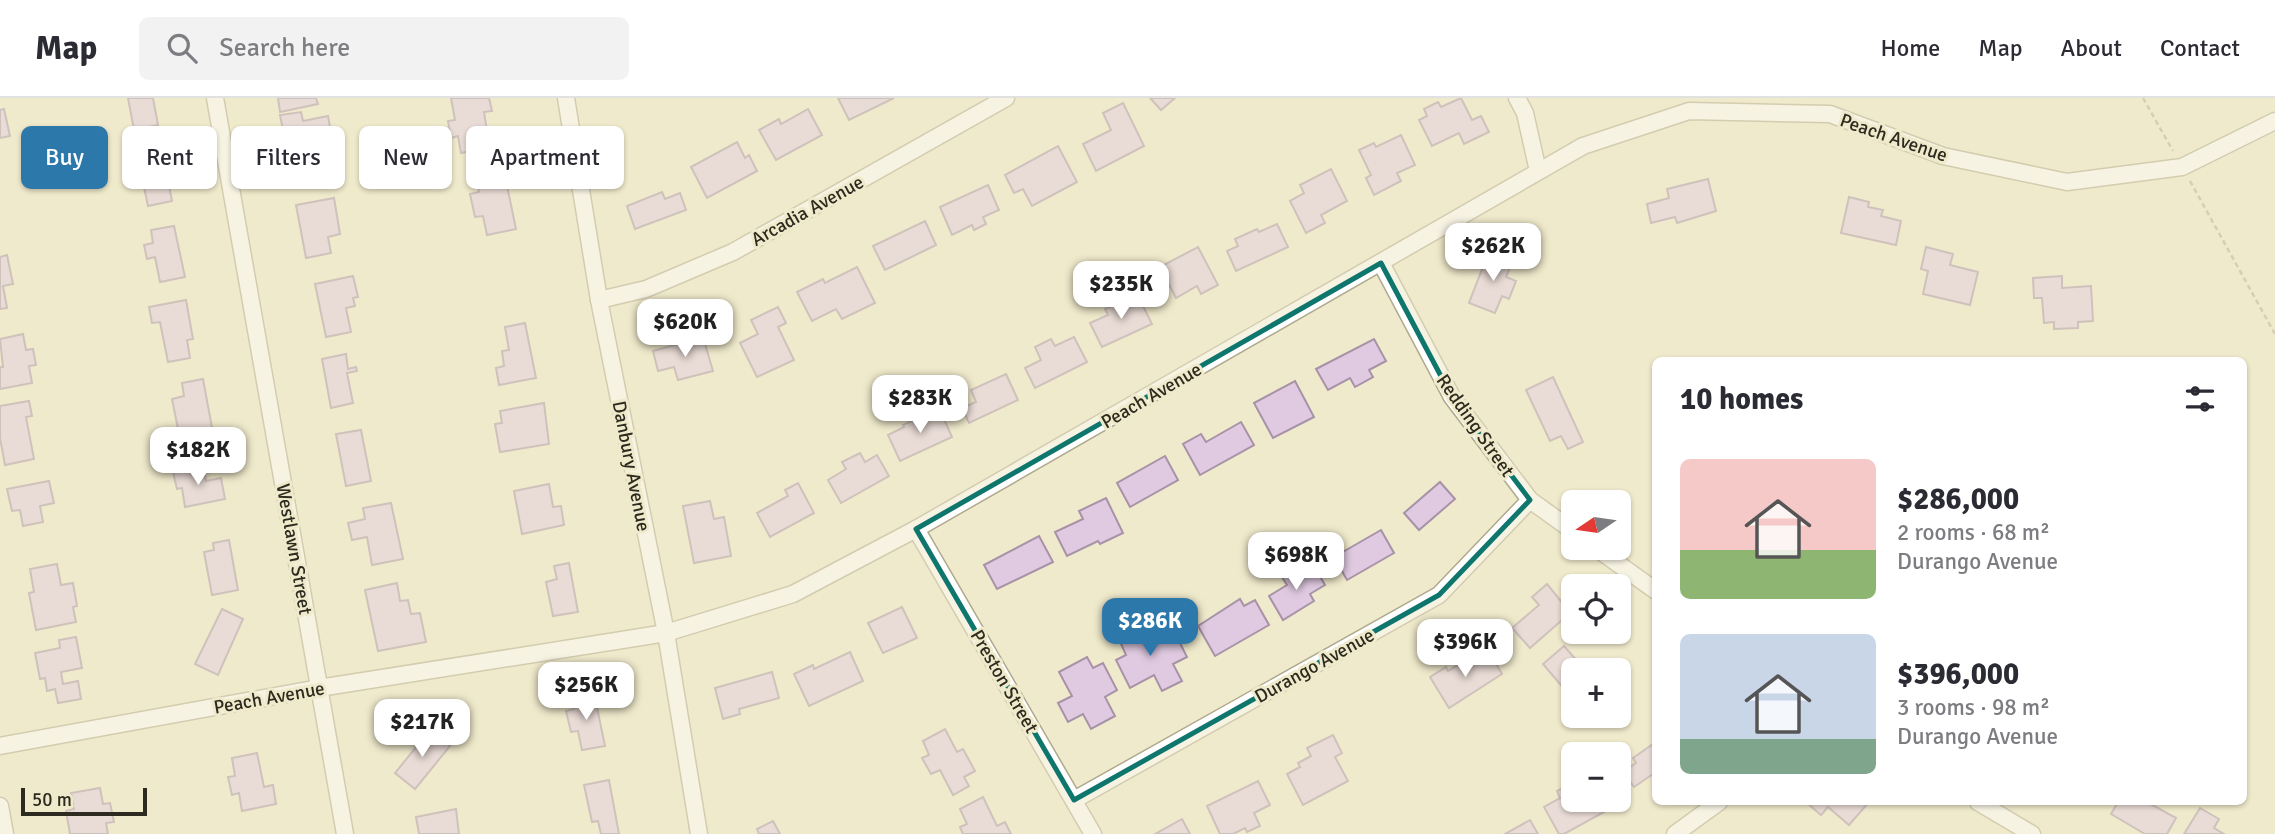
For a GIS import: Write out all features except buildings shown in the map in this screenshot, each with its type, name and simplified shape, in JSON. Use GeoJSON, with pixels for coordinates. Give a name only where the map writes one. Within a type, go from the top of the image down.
{"type":"FeatureCollection","features":[{"type":"Feature","properties":{"kind":"street","name":"Westlawn Street"},"geometry":{"type":"LineString","coordinates":[[215,98],[345,834]]}},
{"type":"Feature","properties":{"kind":"street","name":"Danbury Avenue"},"geometry":{"type":"LineString","coordinates":[[566,98],[598,300],[666,633],[699,834]]}},
{"type":"Feature","properties":{"kind":"street","name":"Arcadia Avenue"},"geometry":{"type":"LineString","coordinates":[[598,300],[646,289],[733,252],[1006,98]]}},
{"type":"Feature","properties":{"kind":"street"},"geometry":{"type":"LineString","coordinates":[[1517,98],[1525,113],[1538,171]]}},
{"type":"Feature","properties":{"kind":"street","name":"Peach Avenue"},"geometry":{"type":"LineString","coordinates":[[0,746],[319,688],[666,633],[793,594],[916,529],[1583,146],[1689,111],[1830,114],[1943,156],[2067,182],[2182,167],[2275,121]]}},
{"type":"Feature","properties":{"kind":"street","name":"Redding Street"},"geometry":{"type":"LineString","coordinates":[[1381,263],[1452,397],[1530,500],[1561,522]]}},
{"type":"Feature","properties":{"kind":"street","name":"Durango Avenue"},"geometry":{"type":"LineString","coordinates":[[1074,800],[1439,595],[1530,500]]}},
{"type":"Feature","properties":{"kind":"street","name":"Preston Street"},"geometry":{"type":"LineString","coordinates":[[916,529],[1093,834]]}},
{"type":"Feature","properties":{"kind":"street"},"geometry":{"type":"LineString","coordinates":[[1613,560],[1652,587]]}},
{"type":"Feature","properties":{"kind":"street"},"geometry":{"type":"LineString","coordinates":[[1675,834],[1715,805]]}},
{"type":"Feature","properties":{"kind":"street"},"geometry":{"type":"LineString","coordinates":[[1983,805],[2032,834]]}},
{"type":"Feature","properties":{"kind":"street"},"geometry":{"type":"LineString","coordinates":[[0,806],[5,834]]}},
{"type":"Feature","properties":{"kind":"path"},"geometry":{"type":"LineString","coordinates":[[2143,98],[2275,334]]}},
{"type":"Feature","properties":{"kind":"highlighted area"},"geometry":{"type":"Polygon","coordinates":[[[1381,263],[1452,397],[1530,500],[1439,595],[1074,800],[916,529],[1381,263]]]}}]}
